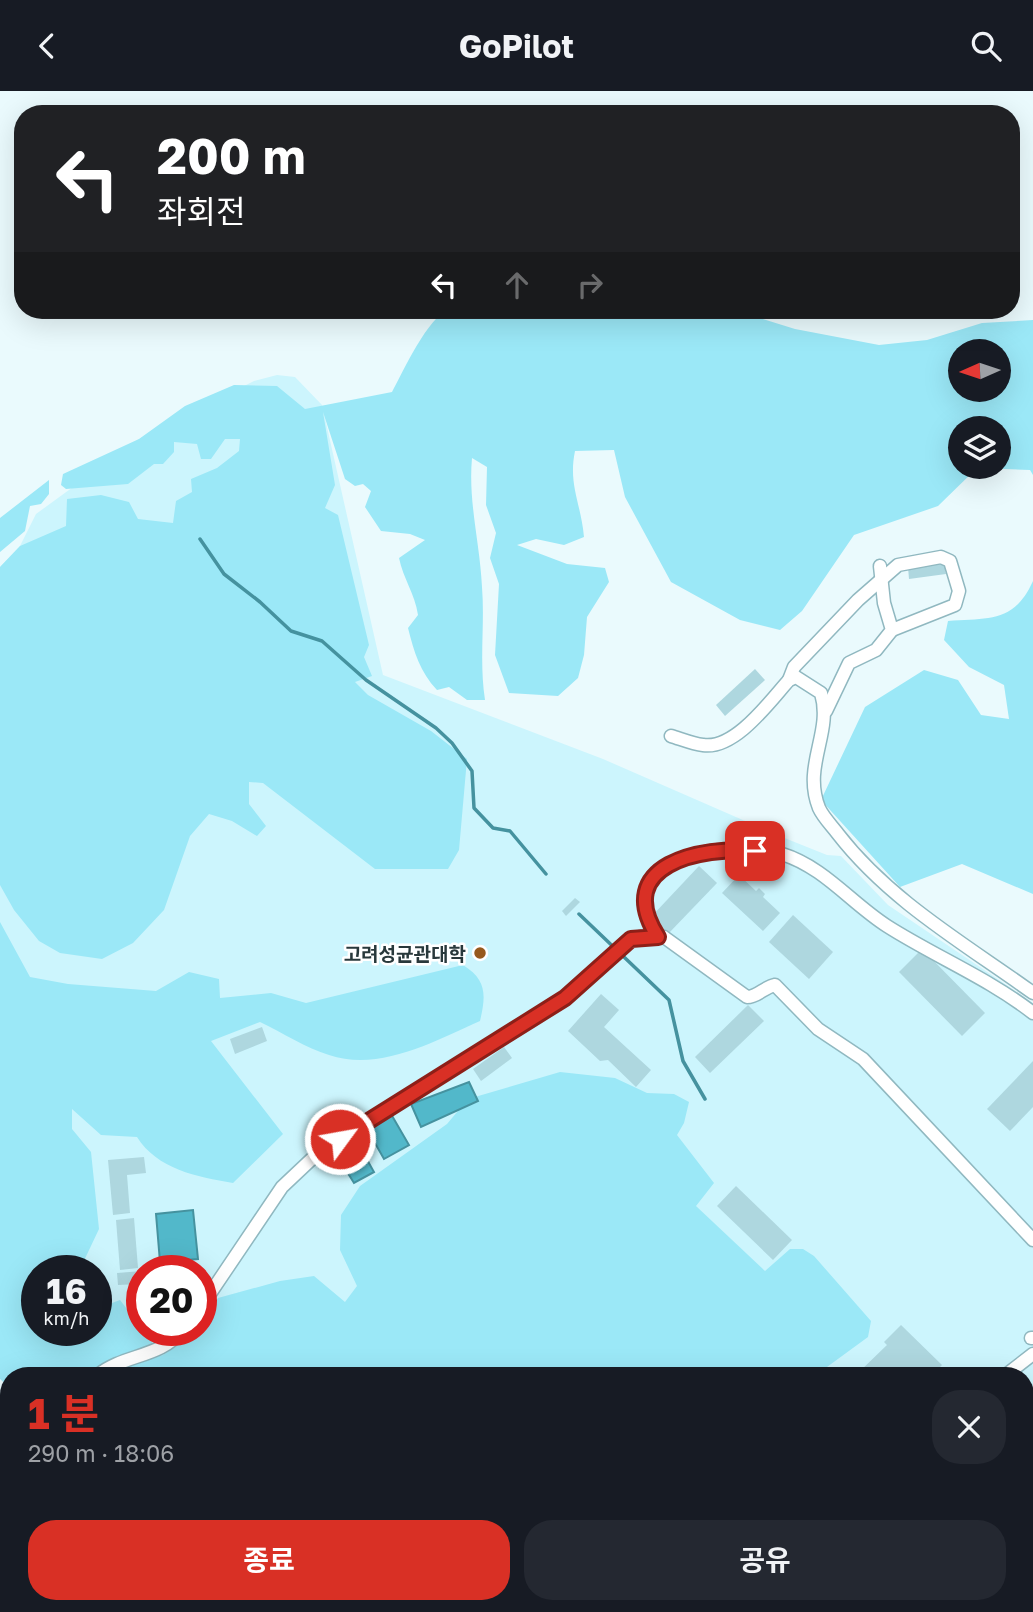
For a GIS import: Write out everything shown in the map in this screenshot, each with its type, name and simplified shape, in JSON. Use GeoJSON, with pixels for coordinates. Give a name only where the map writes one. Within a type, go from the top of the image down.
{"type":"FeatureCollection","features":[{"type":"Feature","properties":{"kind":"lane"},"geometry":{"type":"LineString","coordinates":[[671,736],[706,746],[727,740],[746,728],[789,680],[794,667],[858,600],[898,565],[941,557],[950,561],[958,591],[955,605],[892,630],[876,650],[849,663],[826,711],[812,772],[820,810],[858,860],[900,899],[1033,993]]}},
{"type":"Feature","properties":{"kind":"lane"},"geometry":{"type":"LineString","coordinates":[[880,566],[892,630]]}},
{"type":"Feature","properties":{"kind":"lane"},"geometry":{"type":"LineString","coordinates":[[789,680],[796,677],[821,693],[826,711]]}},
{"type":"Feature","properties":{"kind":"lane"},"geometry":{"type":"LineString","coordinates":[[658,937],[646,918],[644,896],[653,877],[669,864],[700,852],[730,849],[780,853],[809,865],[885,925],[1033,1013]]}},
{"type":"Feature","properties":{"kind":"lane"},"geometry":{"type":"LineString","coordinates":[[217,1283],[282,1187],[317,1153],[565,998],[631,939],[658,937],[664,937],[747,997],[755,997],[767,987],[775,985],[818,1029],[863,1059],[1033,1240]]}},
{"type":"Feature","properties":{"kind":"lane"},"geometry":{"type":"LineString","coordinates":[[112,1367],[154,1353],[163,1346]]}},
{"type":"Feature","properties":{"kind":"lane"},"geometry":{"type":"LineString","coordinates":[[1016,1367],[1033,1354]]}},
{"type":"Feature","properties":{"kind":"shaded area"},"geometry":{"type":"Polygon","coordinates":[[[437,319],[763,319],[795,329],[879,345],[927,340],[982,323],[1033,320],[1033,475],[1030,470],[1011,469],[1011,416],[948,416],[948,479],[966,479],[938,506],[854,535],[802,611],[780,630],[740,620],[671,582],[625,497],[614,450],[575,451],[574,484],[584,537],[564,545],[536,539],[517,545],[567,564],[605,568],[609,582],[587,617],[584,655],[578,678],[558,696],[509,693],[495,655],[499,584],[490,558],[496,533],[486,505],[487,467],[472,458],[473,507],[482,587],[482,671],[485,700],[467,700],[449,687],[437,690],[422,669],[410,637],[408,628],[418,615],[399,558],[425,540],[410,534],[381,531],[365,507],[371,491],[363,484],[355,486],[345,479],[323,412],[335,485],[325,508],[338,515],[369,645],[364,657],[372,676],[355,682],[368,695],[431,731],[467,759],[459,850],[448,869],[375,869],[263,783],[249,782],[249,804],[266,826],[257,836],[232,821],[209,814],[190,836],[164,910],[133,943],[102,959],[60,953],[39,941],[14,910],[0,885],[0,567],[20,546],[66,526],[67,499],[101,495],[129,502],[138,519],[173,523],[176,501],[192,492],[191,479],[217,468],[239,451],[240,439],[225,439],[211,459],[201,459],[197,444],[174,442],[174,452],[163,464],[154,464],[128,484],[66,489],[61,485],[63,474],[139,439],[185,406],[234,385],[277,386],[305,409],[392,392],[425,333],[437,319]]]}},
{"type":"Feature","properties":{"kind":"shaded area","name":"고려성균관대학"},"geometry":{"type":"Polygon","coordinates":[[[277,375],[295,377],[322,405],[383,675],[603,759],[827,855],[841,856],[888,905],[1033,1003],[1033,1367],[38,1367],[0,1331],[0,567],[20,546],[36,514],[139,439],[254,381],[277,375]]]}},
{"type":"Feature","properties":{"kind":"shaded area"},"geometry":{"type":"Polygon","coordinates":[[[49,480],[49,494],[41,504],[30,506],[25,531],[0,552],[0,518],[49,480]]]}},
{"type":"Feature","properties":{"kind":"shaded area"},"geometry":{"type":"Polygon","coordinates":[[[1033,581],[1033,894],[962,864],[900,887],[821,800],[865,707],[924,670],[958,680],[981,715],[1009,719],[1004,685],[969,667],[944,640],[948,621],[999,616],[1017,605],[1033,581]]]}},
{"type":"Feature","properties":{"kind":"shaded area"},"geometry":{"type":"Polygon","coordinates":[[[0,922],[30,977],[68,984],[156,991],[189,972],[219,979],[220,998],[271,993],[306,1003],[463,965],[477,976],[484,996],[480,1021],[426,1045],[387,1057],[368,1060],[329,1055],[260,1022],[211,1041],[283,1134],[233,1183],[179,1170],[155,1157],[137,1137],[101,1135],[72,1109],[72,1129],[91,1152],[99,1229],[87,1255],[21,1255],[21,1346],[112,1346],[112,1303],[120,1300],[126,1308],[126,1346],[152,1346],[137,1362],[163,1355],[177,1346],[217,1346],[218,1298],[280,1281],[314,1276],[345,1302],[357,1286],[340,1250],[341,1215],[360,1186],[447,1124],[468,1099],[560,1072],[615,1078],[647,1093],[674,1094],[689,1102],[684,1123],[677,1135],[714,1183],[696,1206],[765,1271],[790,1249],[803,1249],[814,1256],[871,1321],[868,1337],[827,1367],[0,1367],[0,922]]]}},
{"type":"Feature","properties":{"kind":"shaded area"},"geometry":{"type":"Polygon","coordinates":[[[469,1082],[478,1101],[421,1127],[411,1104],[469,1082]]]}},
{"type":"Feature","properties":{"kind":"shaded area"},"geometry":{"type":"Polygon","coordinates":[[[391,1114],[409,1145],[384,1159],[367,1129],[391,1114]]]}},
{"type":"Feature","properties":{"kind":"shaded area"},"geometry":{"type":"Polygon","coordinates":[[[356,1140],[374,1172],[354,1183],[334,1151],[356,1140]]]}},
{"type":"Feature","properties":{"kind":"shaded area"},"geometry":{"type":"Polygon","coordinates":[[[193,1210],[198,1255],[159,1255],[156,1214],[193,1210]]]}},
{"type":"Feature","properties":{"kind":"building"},"geometry":{"type":"Polygon","coordinates":[[[944,562],[946,574],[909,579],[908,567],[944,562]]]}},
{"type":"Feature","properties":{"kind":"building"},"geometry":{"type":"Polygon","coordinates":[[[755,669],[765,680],[725,716],[716,705],[755,669]]]}},
{"type":"Feature","properties":{"kind":"building"},"geometry":{"type":"Polygon","coordinates":[[[699,866],[717,883],[668,934],[651,917],[699,866]]]}},
{"type":"Feature","properties":{"kind":"building"},"geometry":{"type":"Polygon","coordinates":[[[739,875],[756,891],[759,888],[765,894],[763,897],[780,913],[763,931],[722,893],[739,875]]]}},
{"type":"Feature","properties":{"kind":"building"},"geometry":{"type":"Polygon","coordinates":[[[575,898],[580,902],[566,916],[562,911],[575,898]]]}},
{"type":"Feature","properties":{"kind":"building"},"geometry":{"type":"Polygon","coordinates":[[[793,915],[833,952],[809,979],[769,942],[793,915]]]}},
{"type":"Feature","properties":{"kind":"building"},"geometry":{"type":"Polygon","coordinates":[[[922,949],[985,1013],[962,1036],[899,972],[922,949]]]}},
{"type":"Feature","properties":{"kind":"building"},"geometry":{"type":"Polygon","coordinates":[[[601,994],[619,1010],[604,1027],[651,1070],[636,1087],[608,1060],[600,1061],[568,1031],[601,994]]]}},
{"type":"Feature","properties":{"kind":"building"},"geometry":{"type":"Polygon","coordinates":[[[748,1005],[764,1021],[710,1073],[695,1057],[748,1005]]]}},
{"type":"Feature","properties":{"kind":"building"},"geometry":{"type":"Polygon","coordinates":[[[262,1027],[267,1041],[235,1054],[230,1039],[262,1027]]]}},
{"type":"Feature","properties":{"kind":"building"},"geometry":{"type":"Polygon","coordinates":[[[504,1047],[512,1058],[481,1081],[473,1069],[504,1047]]]}},
{"type":"Feature","properties":{"kind":"building"},"geometry":{"type":"Polygon","coordinates":[[[1033,1061],[1033,1107],[1010,1131],[987,1109],[1033,1061]]]}},
{"type":"Feature","properties":{"kind":"building"},"geometry":{"type":"Polygon","coordinates":[[[144,1157],[146,1173],[127,1175],[130,1213],[113,1215],[108,1160],[144,1157]]]}},
{"type":"Feature","properties":{"kind":"building"},"geometry":{"type":"Polygon","coordinates":[[[736,1186],[792,1240],[773,1260],[717,1206],[736,1186]]]}},
{"type":"Feature","properties":{"kind":"building"},"geometry":{"type":"Polygon","coordinates":[[[134,1218],[137,1255],[126,1255],[126,1269],[120,1270],[116,1220],[134,1218]]]}},
{"type":"Feature","properties":{"kind":"building"},"geometry":{"type":"Polygon","coordinates":[[[126,1272],[126,1285],[118,1285],[117,1273],[126,1272]]]}},
{"type":"Feature","properties":{"kind":"building"},"geometry":{"type":"Polygon","coordinates":[[[901,1325],[942,1365],[864,1367],[887,1345],[884,1342],[901,1325]]]}},
{"type":"Feature","properties":{"kind":"waterway"},"geometry":{"type":"LineString","coordinates":[[200,539],[224,574],[291,631],[322,641],[366,680],[436,728],[452,743],[472,771],[474,808],[493,828],[510,831],[546,874]]}},
{"type":"Feature","properties":{"kind":"waterway"},"geometry":{"type":"LineString","coordinates":[[579,914],[669,1000],[683,1061],[705,1099]]}},
{"type":"Feature","properties":{"kind":"place","name":"고려성균관대학"},"geometry":{"type":"Point","coordinates":[480,953]}},
{"type":"Feature","properties":{"kind":"route"},"geometry":{"type":"LineString","coordinates":[[340,1139],[565,998],[631,939],[649,935],[658,937],[646,918],[644,896],[653,877],[669,864],[700,852],[730,849],[755,851]]}}]}
